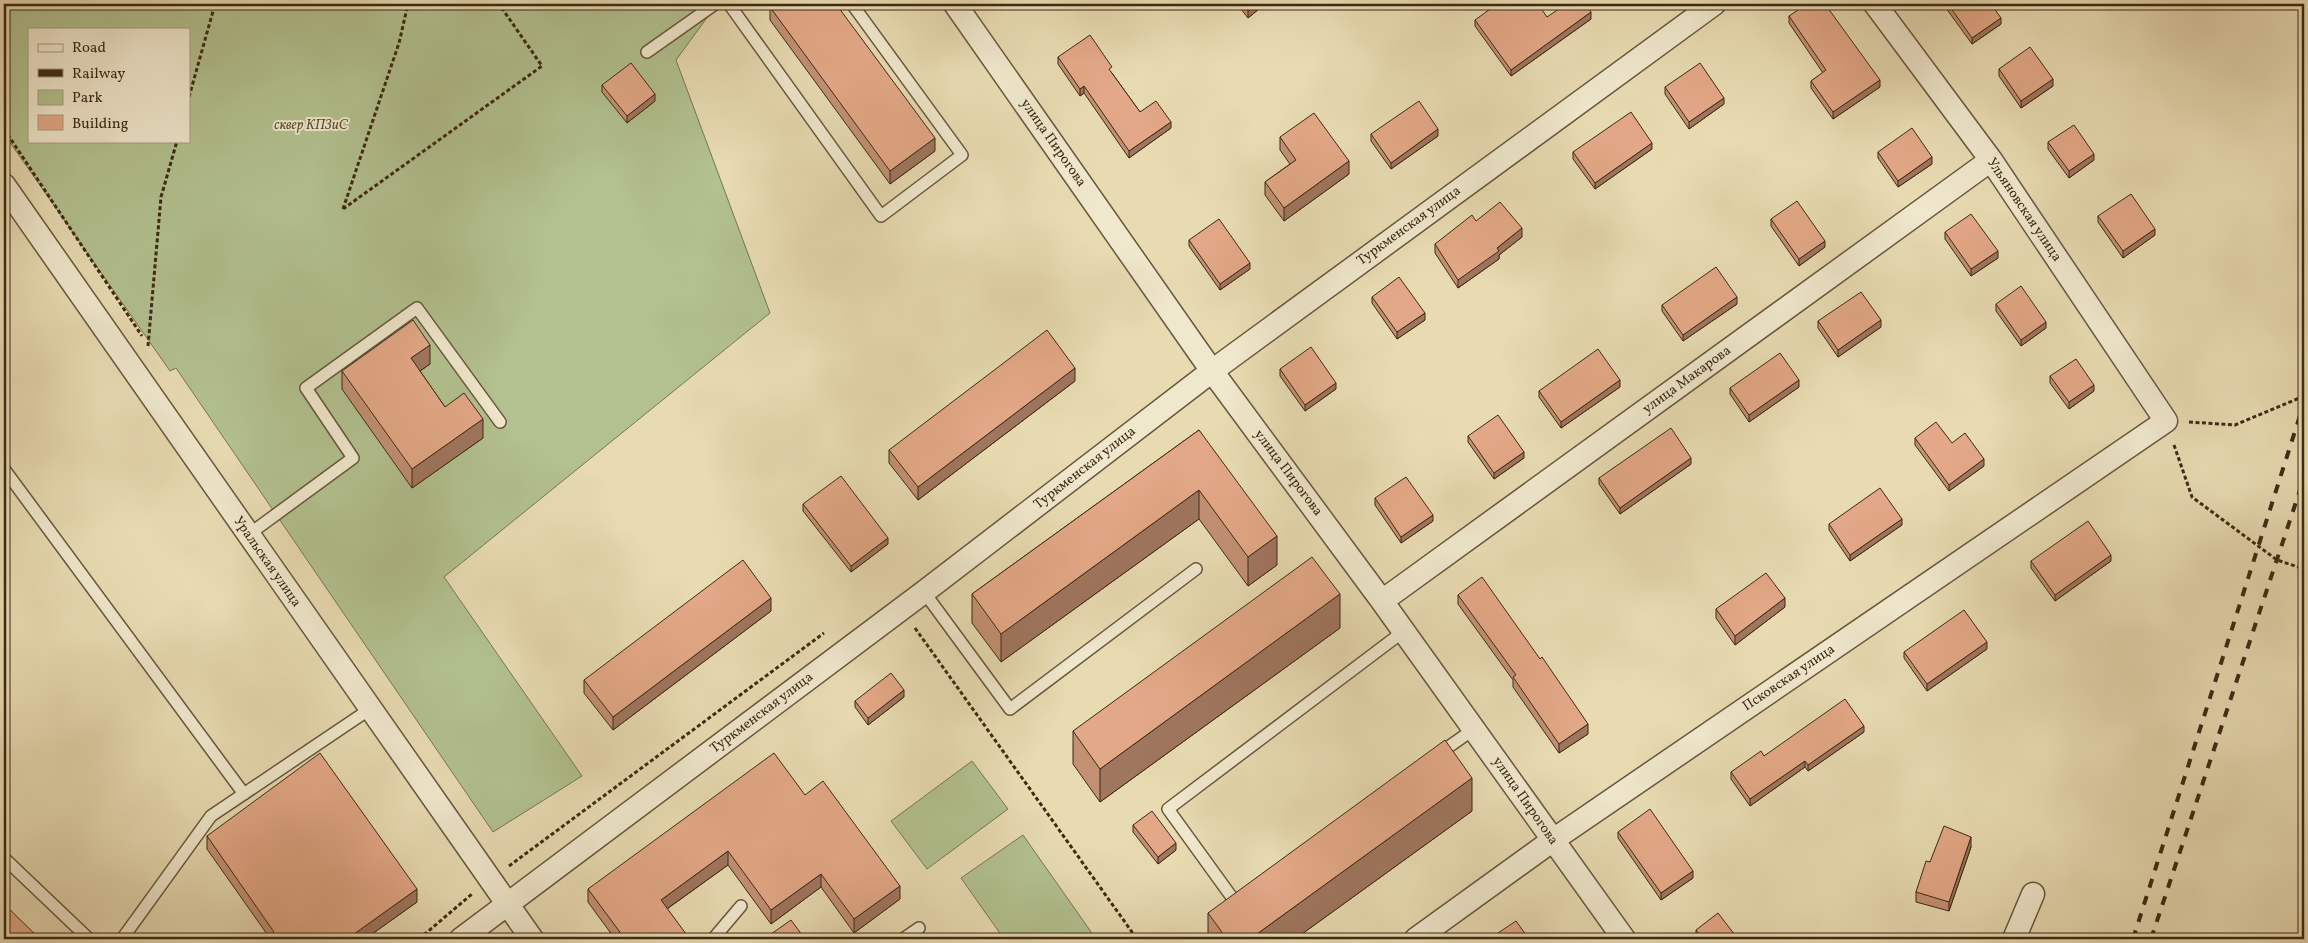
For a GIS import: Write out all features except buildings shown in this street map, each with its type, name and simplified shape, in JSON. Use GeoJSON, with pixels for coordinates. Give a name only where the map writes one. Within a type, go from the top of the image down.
{"type":"FeatureCollection","features":[{"type":"Feature","properties":{"kind":"street","name":"улица Пирогова"},"geometry":{"type":"LineString","coordinates":[[955,4],[1212,371],[1404,630],[1624,939]]}},
{"type":"Feature","properties":{"kind":"street","name":"Туркменская улица"},"geometry":{"type":"LineString","coordinates":[[461,939],[509,905],[924,592],[1212,371],[1714,4]]}},
{"type":"Feature","properties":{"kind":"street","name":"Ульяновская улица"},"geometry":{"type":"LineString","coordinates":[[1875,4],[1991,160],[2166,421]]}},
{"type":"Feature","properties":{"kind":"street","name":"улица Макарова"},"geometry":{"type":"LineString","coordinates":[[1382,600],[1991,160]]}},
{"type":"Feature","properties":{"kind":"street","name":"Уральская улица"},"geometry":{"type":"LineString","coordinates":[[4,185],[532,939]]}},
{"type":"Feature","properties":{"kind":"street","name":"Псковская улица"},"geometry":{"type":"LineString","coordinates":[[1416,939],[1553,840],[2166,421]]}},
{"type":"Feature","properties":{"kind":"street"},"geometry":{"type":"LineString","coordinates":[[2014,939],[2033,894]]}},
{"type":"Feature","properties":{"kind":"lane"},"geometry":{"type":"LineString","coordinates":[[647,52],[715,4]]}},
{"type":"Feature","properties":{"kind":"lane"},"geometry":{"type":"LineString","coordinates":[[729,4],[881,216],[962,155],[852,4]]}},
{"type":"Feature","properties":{"kind":"lane"},"geometry":{"type":"LineString","coordinates":[[248,535],[353,458],[306,388],[417,308],[500,422]]}},
{"type":"Feature","properties":{"kind":"lane"},"geometry":{"type":"LineString","coordinates":[[4,469],[244,794]]}},
{"type":"Feature","properties":{"kind":"lane"},"geometry":{"type":"LineString","coordinates":[[924,592],[1010,709],[1196,569]]}},
{"type":"Feature","properties":{"kind":"lane"},"geometry":{"type":"LineString","coordinates":[[1252,891],[1236,903],[1168,809],[1404,630]]}},
{"type":"Feature","properties":{"kind":"lane"},"geometry":{"type":"LineString","coordinates":[[122,939],[211,816],[370,709]]}},
{"type":"Feature","properties":{"kind":"lane"},"geometry":{"type":"LineString","coordinates":[[1426,764],[1474,729]]}},
{"type":"Feature","properties":{"kind":"lane"},"geometry":{"type":"LineString","coordinates":[[4,858],[89,939]]}},
{"type":"Feature","properties":{"kind":"lane"},"geometry":{"type":"LineString","coordinates":[[713,939],[741,906]]}},
{"type":"Feature","properties":{"kind":"lane"},"geometry":{"type":"LineString","coordinates":[[903,939],[919,928]]}},
{"type":"Feature","properties":{"kind":"path"},"geometry":{"type":"LineString","coordinates":[[190,93],[215,4]]}},
{"type":"Feature","properties":{"kind":"path"},"geometry":{"type":"LineString","coordinates":[[408,4],[400,43],[343,209],[542,66],[499,4]]}},
{"type":"Feature","properties":{"kind":"path"},"geometry":{"type":"LineString","coordinates":[[4,129],[148,345]]}},
{"type":"Feature","properties":{"kind":"path"},"geometry":{"type":"LineString","coordinates":[[145,387],[161,197],[177,142]]}},
{"type":"Feature","properties":{"kind":"path"},"geometry":{"type":"LineString","coordinates":[[2304,396],[2235,426],[2166,421],[2192,497],[2277,560],[2304,569]]}},
{"type":"Feature","properties":{"kind":"path"},"geometry":{"type":"LineString","coordinates":[[901,608],[1136,939]]}},
{"type":"Feature","properties":{"kind":"path"},"geometry":{"type":"LineString","coordinates":[[420,939],[489,880],[824,633]]}},
{"type":"Feature","properties":{"kind":"green space","name":"сквер КПЗиС"},"geometry":{"type":"Polygon","coordinates":[[[4,4],[717,4],[676,60],[770,313],[444,577],[582,776],[493,832],[176,368],[170,371],[4,134],[4,4]]]}},
{"type":"Feature","properties":{"kind":"green space"},"geometry":{"type":"Polygon","coordinates":[[[972,761],[1008,809],[927,869],[891,821],[972,761]]]}},
{"type":"Feature","properties":{"kind":"green space"},"geometry":{"type":"Polygon","coordinates":[[[1023,835],[1096,939],[1004,939],[961,878],[1023,835]]]}},
{"type":"Feature","properties":{"kind":"railway"},"geometry":{"type":"LineString","coordinates":[[2133,939],[2304,403]]}},
{"type":"Feature","properties":{"kind":"railway"},"geometry":{"type":"LineString","coordinates":[[2151,939],[2304,478]]}}]}
